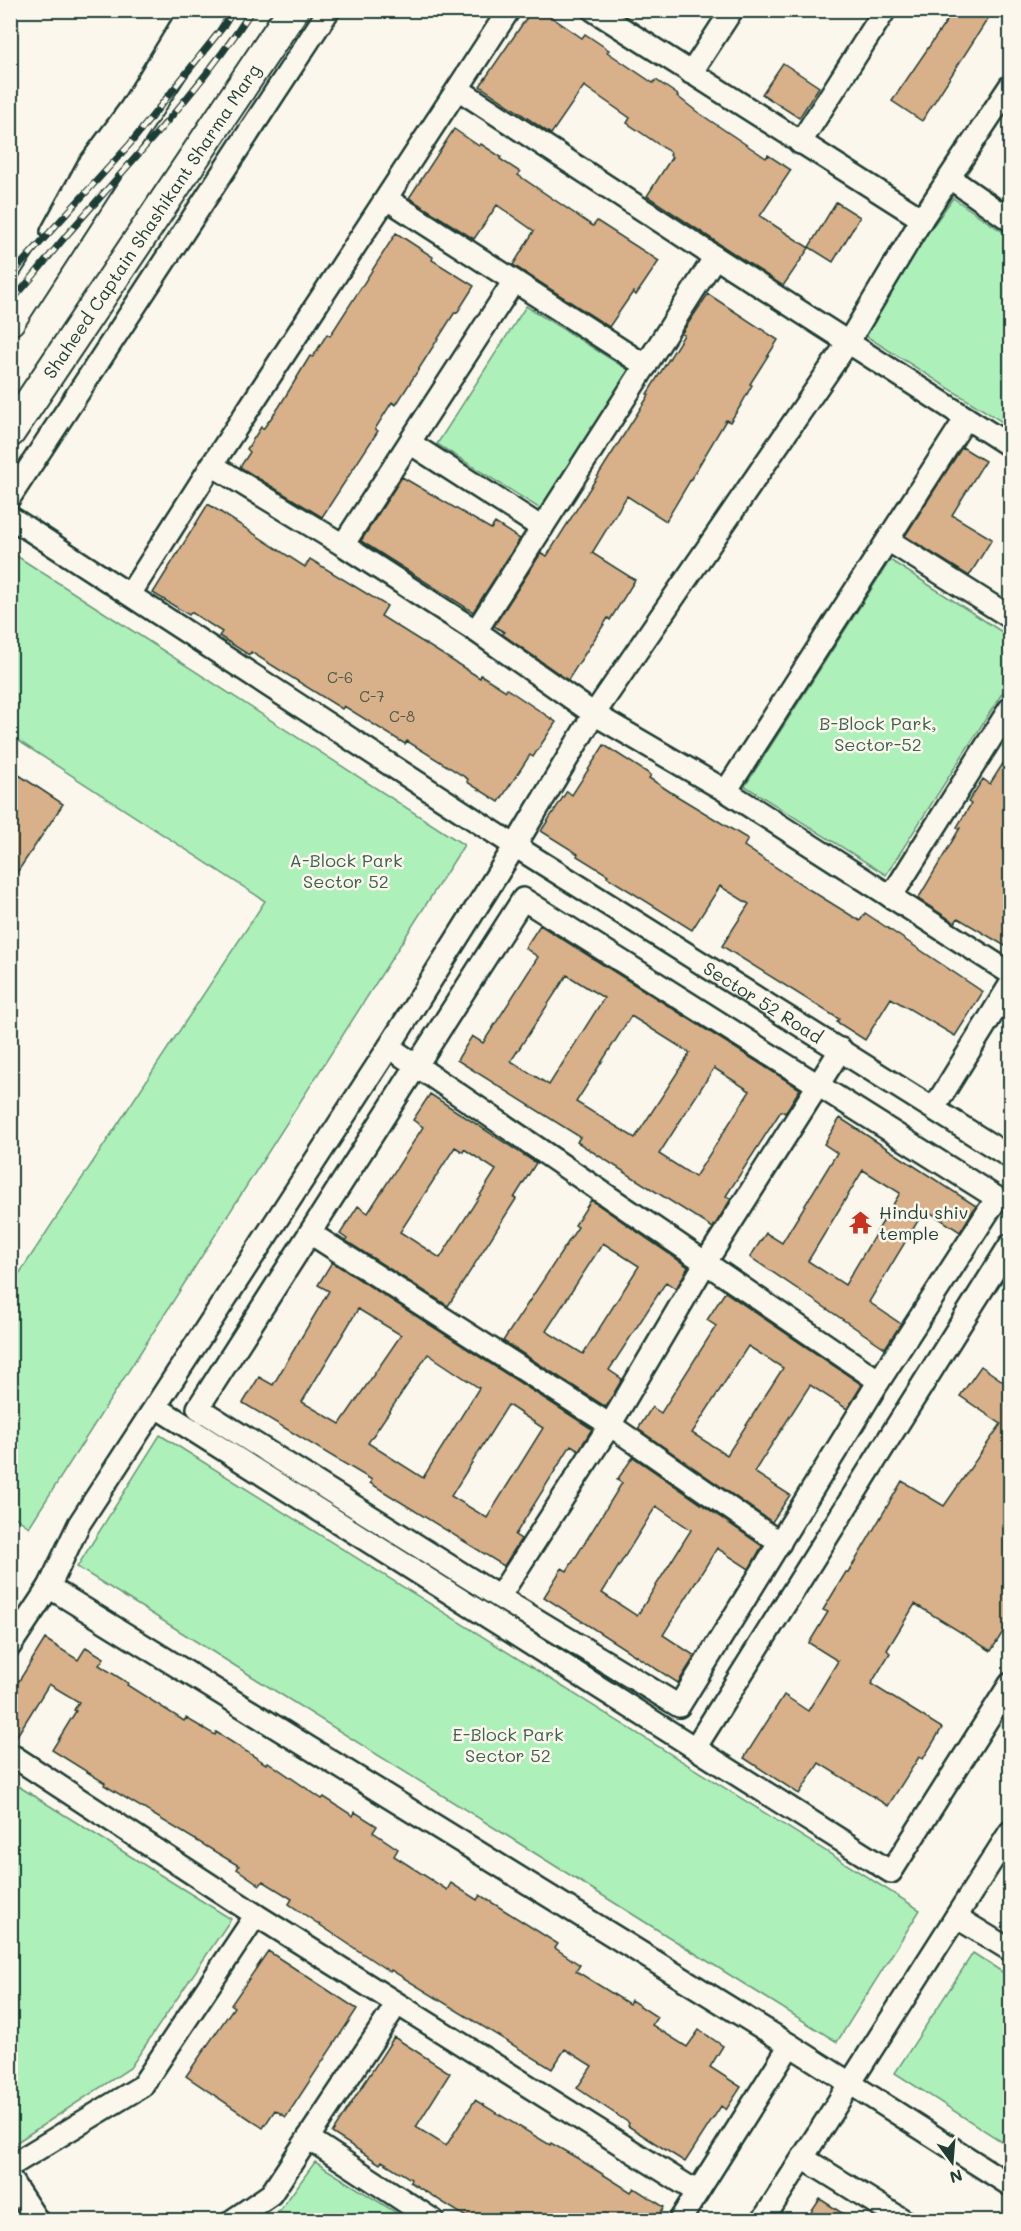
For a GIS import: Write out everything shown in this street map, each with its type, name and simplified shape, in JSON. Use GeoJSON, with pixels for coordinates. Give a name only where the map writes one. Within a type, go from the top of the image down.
{"type":"FeatureCollection","features":[{"type":"Feature","properties":{"kind":"main road"},"geometry":{"type":"LineString","coordinates":[[10,320],[211,10]]}},
{"type":"Feature","properties":{"kind":"main road","name":"Shaheed Captain Shashikant Sharma Marg"},"geometry":{"type":"LineString","coordinates":[[10,432],[292,10]]}},
{"type":"Feature","properties":{"kind":"street"},"geometry":{"type":"LineString","coordinates":[[10,299],[27,276],[88,166],[131,108],[191,10]]}},
{"type":"Feature","properties":{"kind":"street"},"geometry":{"type":"LineString","coordinates":[[10,497],[329,10]]}},
{"type":"Feature","properties":{"kind":"street"},"geometry":{"type":"LineString","coordinates":[[130,594],[509,10]]}},
{"type":"Feature","properties":{"kind":"street"},"geometry":{"type":"LineString","coordinates":[[593,10],[922,219]]}},
{"type":"Feature","properties":{"kind":"street"},"geometry":{"type":"LineString","coordinates":[[691,73],[732,10]]}},
{"type":"Feature","properties":{"kind":"street"},"geometry":{"type":"LineString","coordinates":[[800,143],[885,10]]}},
{"type":"Feature","properties":{"kind":"street"},"geometry":{"type":"LineString","coordinates":[[10,1646],[49,1587],[79,1524],[389,1047],[515,846],[594,714],[849,341],[922,219],[1011,86]]}},
{"type":"Feature","properties":{"kind":"street"},"geometry":{"type":"LineString","coordinates":[[458,89],[1011,446]]}},
{"type":"Feature","properties":{"kind":"street"},"geometry":{"type":"LineString","coordinates":[[950,178],[1011,220]]}},
{"type":"Feature","properties":{"kind":"street"},"geometry":{"type":"LineString","coordinates":[[387,199],[646,366]]}},
{"type":"Feature","properties":{"kind":"street"},"geometry":{"type":"LineString","coordinates":[[476,631],[715,257]]}},
{"type":"Feature","properties":{"kind":"street"},"geometry":{"type":"LineString","coordinates":[[343,545],[514,281]]}},
{"type":"Feature","properties":{"kind":"street"},"geometry":{"type":"LineString","coordinates":[[726,791],[966,418]]}},
{"type":"Feature","properties":{"kind":"street"},"geometry":{"type":"LineString","coordinates":[[410,443],[542,528]]}},
{"type":"Feature","properties":{"kind":"street"},"geometry":{"type":"LineString","coordinates":[[212,465],[343,545],[476,631],[594,714],[726,791],[1011,973]]}},
{"type":"Feature","properties":{"kind":"street","name":"Sector 52 Road"},"geometry":{"type":"LineString","coordinates":[[10,517],[515,846],[1011,1156]]}},
{"type":"Feature","properties":{"kind":"street"},"geometry":{"type":"LineString","coordinates":[[888,540],[1011,618]]}},
{"type":"Feature","properties":{"kind":"street"},"geometry":{"type":"LineString","coordinates":[[891,897],[1011,708]]}},
{"type":"Feature","properties":{"kind":"street"},"geometry":{"type":"LineString","coordinates":[[523,899],[997,1198],[879,1381],[680,1706],[499,1597],[198,1408],[417,1065],[523,899]]}},
{"type":"Feature","properties":{"kind":"street"},"geometry":{"type":"LineString","coordinates":[[934,1108],[1011,985]]}},
{"type":"Feature","properties":{"kind":"street"},"geometry":{"type":"LineString","coordinates":[[389,1047],[879,1381]]}},
{"type":"Feature","properties":{"kind":"street"},"geometry":{"type":"LineString","coordinates":[[499,1597],[610,1425],[706,1262],[841,1049]]}},
{"type":"Feature","properties":{"kind":"street"},"geometry":{"type":"LineString","coordinates":[[310,1233],[610,1425],[780,1543]]}},
{"type":"Feature","properties":{"kind":"street"},"geometry":{"type":"LineString","coordinates":[[694,1748],[1011,1245]]}},
{"type":"Feature","properties":{"kind":"street"},"geometry":{"type":"LineString","coordinates":[[156,1407],[891,1872],[1011,1684]]}},
{"type":"Feature","properties":{"kind":"street"},"geometry":{"type":"LineString","coordinates":[[49,1587],[790,2045],[1011,2185]]}},
{"type":"Feature","properties":{"kind":"street"},"geometry":{"type":"LineString","coordinates":[[10,1754],[256,1915],[697,2193]]}},
{"type":"Feature","properties":{"kind":"street"},"geometry":{"type":"LineString","coordinates":[[763,2220],[1011,1832]]}},
{"type":"Feature","properties":{"kind":"street"},"geometry":{"type":"LineString","coordinates":[[10,2166],[142,2086],[256,1915]]}},
{"type":"Feature","properties":{"kind":"street"},"geometry":{"type":"LineString","coordinates":[[956,1917],[1011,1950]]}},
{"type":"Feature","properties":{"kind":"street"},"geometry":{"type":"LineString","coordinates":[[233,2220],[271,2194],[397,2004]]}},
{"type":"Feature","properties":{"kind":"street"},"geometry":{"type":"LineString","coordinates":[[680,2220],[790,2045]]}},
{"type":"Feature","properties":{"kind":"street"},"geometry":{"type":"LineString","coordinates":[[308,2138],[434,2220]]}},
{"type":"Feature","properties":{"kind":"street"},"geometry":{"type":"LineString","coordinates":[[803,2158],[903,2220]]}},
{"type":"Feature","properties":{"kind":"street"},"geometry":{"type":"LineString","coordinates":[[10,2179],[37,2220]]}},
{"type":"Feature","properties":{"kind":"green space"},"geometry":{"type":"Polygon","coordinates":[[[953,198],[1010,237],[1010,427],[858,331],[953,198]]]}},
{"type":"Feature","properties":{"kind":"green space"},"geometry":{"type":"Polygon","coordinates":[[[526,306],[630,371],[542,510],[437,444],[526,306]]]}},
{"type":"Feature","properties":{"kind":"green space","name":"A-Block Park Sector 52"},"geometry":{"type":"Polygon","coordinates":[[[12,553],[464,845],[29,1527],[11,1514],[11,1286],[265,901],[11,736],[12,553]]]}},
{"type":"Feature","properties":{"kind":"green space","name":"B-Block Park, Sector-52"},"geometry":{"type":"Polygon","coordinates":[[[890,560],[1010,637],[1010,681],[886,875],[745,786],[890,560]]]}},
{"type":"Feature","properties":{"kind":"green space","name":"E-Block Park Sector 52"},"geometry":{"type":"Polygon","coordinates":[[[160,1435],[920,1910],[837,2042],[77,1567],[160,1435]]]}},
{"type":"Feature","properties":{"kind":"green space"},"geometry":{"type":"Polygon","coordinates":[[[10,1781],[231,1919],[130,2068],[11,2146],[10,1781]]]}},
{"type":"Feature","properties":{"kind":"green space"},"geometry":{"type":"Polygon","coordinates":[[[973,1953],[1010,1977],[1010,2147],[895,2073],[973,1953]]]}},
{"type":"Feature","properties":{"kind":"green space"},"geometry":{"type":"Polygon","coordinates":[[[315,2162],[408,2220],[265,2220],[281,2209],[315,2162]]]}},
{"type":"Feature","properties":{"kind":"building"},"geometry":{"type":"Polygon","coordinates":[[[532,10],[541,10],[582,38],[585,34],[609,50],[607,52],[653,83],[656,80],[696,111],[766,158],[768,155],[791,170],[760,216],[809,248],[783,286],[647,196],[672,157],[671,153],[627,123],[630,118],[584,86],[551,134],[480,86],[532,10]]]}},
{"type":"Feature","properties":{"kind":"building"},"geometry":{"type":"Polygon","coordinates":[[[954,10],[979,10],[989,17],[922,121],[892,101],[954,10]]]}},
{"type":"Feature","properties":{"kind":"building"},"geometry":{"type":"Polygon","coordinates":[[[783,63],[819,87],[799,118],[762,94],[783,63]]]}},
{"type":"Feature","properties":{"kind":"building"},"geometry":{"type":"Polygon","coordinates":[[[454,129],[479,146],[481,144],[501,157],[500,159],[520,172],[518,175],[593,226],[597,221],[659,261],[636,295],[633,292],[609,327],[513,265],[534,231],[497,205],[474,239],[409,198],[454,129]]]}},
{"type":"Feature","properties":{"kind":"building"},"geometry":{"type":"Polygon","coordinates":[[[836,202],[860,217],[833,262],[809,247],[836,202]]]}},
{"type":"Feature","properties":{"kind":"building"},"geometry":{"type":"Polygon","coordinates":[[[396,233],[433,257],[432,260],[474,286],[396,405],[392,402],[375,429],[378,431],[322,517],[240,467],[250,452],[247,449],[261,427],[263,429],[279,407],[310,356],[313,357],[327,334],[330,336],[396,233]]]}},
{"type":"Feature","properties":{"kind":"building"},"geometry":{"type":"Polygon","coordinates":[[[708,294],[778,340],[750,384],[752,385],[741,405],[730,422],[726,420],[666,521],[627,496],[592,553],[635,580],[568,680],[494,626],[541,553],[547,556],[649,395],[647,394],[684,335],[681,334],[708,294]]]}},
{"type":"Feature","properties":{"kind":"building"},"geometry":{"type":"Polygon","coordinates":[[[962,447],[985,461],[952,515],[992,539],[969,576],[905,536],[962,447]]]}},
{"type":"Feature","properties":{"kind":"building"},"geometry":{"type":"Polygon","coordinates":[[[402,477],[491,529],[495,523],[520,539],[473,612],[361,541],[402,477]]]}},
{"type":"Feature","properties":{"kind":"building"},"geometry":{"type":"Polygon","coordinates":[[[208,504],[305,567],[310,559],[387,606],[381,616],[480,678],[481,675],[506,691],[507,689],[556,722],[533,757],[530,755],[499,802],[467,782],[468,779],[407,741],[405,744],[344,706],[342,709],[251,652],[249,655],[219,636],[222,632],[191,612],[189,615],[153,593],[208,504]]]}},
{"type":"Feature","properties":{"kind":"building"},"geometry":{"type":"Polygon","coordinates":[[[604,745],[651,775],[649,778],[748,839],[744,846],[810,890],[860,921],[865,913],[983,992],[955,1036],[891,998],[865,1040],[837,1022],[839,1019],[722,946],[749,904],[720,886],[692,930],[607,877],[608,875],[577,856],[578,854],[541,831],[567,791],[572,795],[604,745]]]}},
{"type":"Feature","properties":{"kind":"building"},"geometry":{"type":"Polygon","coordinates":[[[1011,751],[1011,937],[1005,946],[958,918],[955,923],[918,899],[960,828],[957,827],[971,804],[968,802],[983,779],[990,784],[1011,751]]]}},
{"type":"Feature","properties":{"kind":"building"},"geometry":{"type":"Polygon","coordinates":[[[19,775],[63,804],[10,883],[10,787],[19,775]]]}},
{"type":"Feature","properties":{"kind":"building"},"geometry":{"type":"Polygon","coordinates":[[[540,925],[800,1089],[785,1113],[781,1111],[726,1196],[731,1199],[713,1228],[577,1142],[580,1137],[457,1060],[472,1036],[483,1043],[538,957],[525,948],[540,925]],[[567,975],[511,1061],[549,1085],[604,998],[567,975]],[[631,1016],[576,1102],[635,1138],[690,1053],[631,1016]],[[714,1068],[659,1154],[695,1177],[750,1091],[714,1068]]]}},
{"type":"Feature","properties":{"kind":"building"},"geometry":{"type":"Polygon","coordinates":[[[430,1094],[536,1163],[514,1198],[516,1199],[448,1306],[346,1241],[347,1239],[340,1234],[358,1206],[368,1213],[423,1127],[413,1120],[430,1094]],[[455,1147],[400,1232],[440,1258],[496,1170],[464,1149],[463,1152],[455,1147]]]}},
{"type":"Feature","properties":{"kind":"building"},"geometry":{"type":"Polygon","coordinates":[[[840,1118],[976,1206],[960,1232],[925,1209],[869,1302],[901,1324],[885,1348],[750,1257],[766,1233],[782,1243],[837,1153],[824,1144],[840,1118]],[[863,1170],[808,1261],[845,1285],[900,1193],[863,1170]]]}},
{"type":"Feature","properties":{"kind":"building"},"geometry":{"type":"Polygon","coordinates":[[[591,1200],[688,1267],[676,1289],[666,1282],[609,1370],[622,1379],[606,1407],[503,1341],[578,1227],[575,1225],[591,1200]],[[603,1243],[546,1331],[583,1354],[639,1266],[603,1243]]]}},
{"type":"Feature","properties":{"kind":"building"},"geometry":{"type":"Polygon","coordinates":[[[332,1262],[592,1429],[579,1450],[571,1445],[515,1535],[521,1539],[504,1566],[370,1483],[372,1480],[243,1403],[259,1377],[273,1385],[329,1291],[318,1285],[332,1262]],[[358,1309],[302,1402],[340,1424],[401,1335],[358,1309]],[[428,1354],[368,1443],[423,1478],[479,1388],[428,1354]],[[508,1405],[451,1496],[487,1518],[543,1428],[508,1405]]]}},
{"type":"Feature","properties":{"kind":"building"},"geometry":{"type":"Polygon","coordinates":[[[725,1292],[862,1385],[847,1409],[810,1385],[754,1472],[790,1495],[772,1522],[638,1429],[652,1407],[661,1413],[716,1326],[707,1320],[725,1292]],[[748,1346],[692,1433],[727,1455],[783,1368],[748,1346]]]}},
{"type":"Feature","properties":{"kind":"building"},"geometry":{"type":"Polygon","coordinates":[[[981,1366],[1011,1387],[1011,1619],[991,1651],[915,1604],[887,1650],[890,1653],[871,1684],[942,1728],[923,1759],[919,1757],[888,1806],[819,1763],[799,1794],[744,1758],[784,1695],[808,1711],[838,1661],[809,1643],[828,1612],[823,1610],[846,1572],[848,1573],[902,1481],[944,1506],[1001,1424],[960,1396],[981,1366]]]}},
{"type":"Feature","properties":{"kind":"building"},"geometry":{"type":"Polygon","coordinates":[[[633,1457],[762,1546],[749,1569],[717,1548],[663,1635],[695,1656],[678,1683],[544,1597],[562,1568],[567,1571],[622,1483],[617,1480],[633,1457]],[[656,1506],[602,1593],[637,1616],[691,1530],[656,1506]]]}},
{"type":"Feature","properties":{"kind":"building"},"geometry":{"type":"Polygon","coordinates":[[[45,1639],[78,1660],[86,1647],[104,1658],[99,1665],[184,1721],[186,1718],[215,1735],[216,1732],[266,1764],[268,1762],[322,1799],[324,1797],[353,1816],[355,1812],[377,1826],[373,1832],[398,1849],[394,1856],[447,1890],[451,1883],[477,1900],[480,1895],[558,1944],[555,1948],[580,1965],[576,1971],[629,2004],[631,2000],[657,2017],[652,2025],[687,2047],[699,2030],[723,2046],[710,2067],[741,2087],[726,2110],[721,2106],[685,2162],[650,2140],[577,2088],[592,2066],[565,2049],[552,2069],[391,1970],[390,1972],[289,1904],[292,1899],[263,1881],[260,1885],[237,1869],[239,1866],[104,1785],[105,1783],[52,1750],[79,1702],[49,1684],[13,1742],[10,1741],[10,1676],[19,1681],[45,1639]]]}},
{"type":"Feature","properties":{"kind":"building"},"geometry":{"type":"Polygon","coordinates":[[[268,1951],[357,2009],[286,2117],[275,2110],[263,2128],[186,2076],[234,2007],[231,2005],[268,1951]]]}},
{"type":"Feature","properties":{"kind":"building"},"geometry":{"type":"Polygon","coordinates":[[[394,2037],[450,2073],[416,2127],[446,2146],[475,2100],[550,2145],[551,2143],[577,2158],[631,2192],[634,2188],[664,2207],[656,2220],[471,2220],[410,2182],[411,2179],[382,2161],[380,2164],[332,2133],[394,2037]]]}},
{"type":"Feature","properties":{"kind":"building"},"geometry":{"type":"Polygon","coordinates":[[[820,2199],[853,2220],[806,2220],[820,2199]]]}},
{"type":"Feature","properties":{"kind":"railway"},"geometry":{"type":"LineString","coordinates":[[10,276],[130,144],[234,10]]}},
{"type":"Feature","properties":{"kind":"railway"},"geometry":{"type":"LineString","coordinates":[[10,302],[187,98],[210,70],[252,10]]}},
{"type":"Feature","properties":{"kind":"place","name":"Hindu shiv temple"},"geometry":{"type":"Point","coordinates":[861,1222]}}]}
